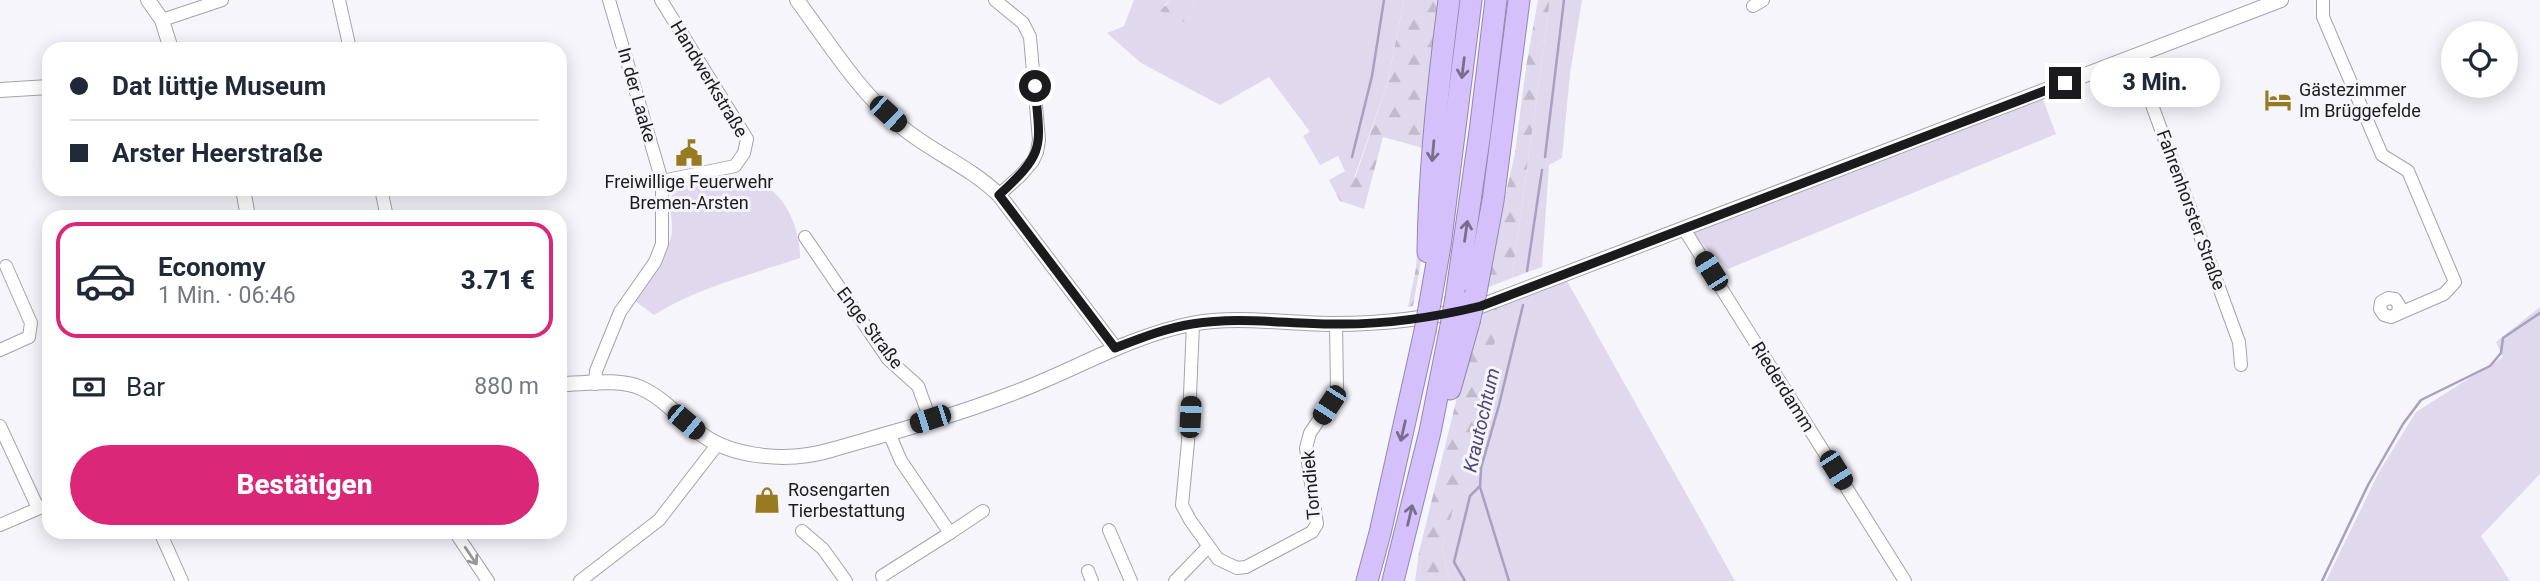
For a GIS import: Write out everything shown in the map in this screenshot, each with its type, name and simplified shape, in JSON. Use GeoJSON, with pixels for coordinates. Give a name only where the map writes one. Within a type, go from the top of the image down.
{"type":"FeatureCollection","features":[{"type":"Feature","properties":{"kind":"highway"},"geometry":{"type":"LineString","coordinates":[[1430,303],[1427,255],[1429,198],[1438,83],[1449,0]]}},
{"type":"Feature","properties":{"kind":"highway"},"geometry":{"type":"LineString","coordinates":[[1367,581],[1425,331],[1440,246],[1471,0]]}},
{"type":"Feature","properties":{"kind":"highway"},"geometry":{"type":"LineString","coordinates":[[1466,295],[1480,132],[1496,0]]}},
{"type":"Feature","properties":{"kind":"highway"},"geometry":{"type":"LineString","coordinates":[[1393,581],[1466,295],[1493,201],[1519,0]]}},
{"type":"Feature","properties":{"kind":"highway"},"geometry":{"type":"LineString","coordinates":[[1515,35],[1528,0]]}},
{"type":"Feature","properties":{"kind":"street"},"geometry":{"type":"LineString","coordinates":[[148,0],[163,20],[170,42]]}},
{"type":"Feature","properties":{"kind":"street"},"geometry":{"type":"LineString","coordinates":[[163,20],[222,0]]}},
{"type":"Feature","properties":{"kind":"street"},"geometry":{"type":"LineString","coordinates":[[339,0],[348,42]]}},
{"type":"Feature","properties":{"kind":"street","name":"In der Laake"},"geometry":{"type":"LineString","coordinates":[[595,384],[596,371],[620,312],[655,262],[663,244],[662,181],[609,0]]}},
{"type":"Feature","properties":{"kind":"street","name":"Handwerkstraße"},"geometry":{"type":"LineString","coordinates":[[661,0],[747,139],[747,146],[735,166],[662,181]]}},
{"type":"Feature","properties":{"kind":"street"},"geometry":{"type":"LineString","coordinates":[[797,0],[874,102],[901,127],[928,147],[973,172],[999,195],[1115,348]]}},
{"type":"Feature","properties":{"kind":"street"},"geometry":{"type":"LineString","coordinates":[[995,0],[1023,23],[1030,37],[1039,140],[1033,161],[999,195]]}},
{"type":"Feature","properties":{"kind":"street"},"geometry":{"type":"LineString","coordinates":[[567,384],[639,387],[656,397],[717,445],[761,455],[790,458],[812,456],[1007,396],[1115,348],[1149,335],[1193,324],[1231,321],[1336,324],[1405,321],[1481,306],[2281,0]]}},
{"type":"Feature","properties":{"kind":"street"},"geometry":{"type":"LineString","coordinates":[[2323,0],[2323,17],[2382,155],[2408,171],[2455,282],[2444,295],[2398,313]]}},
{"type":"Feature","properties":{"kind":"street","name":"Fahrenhorster Straße"},"geometry":{"type":"LineString","coordinates":[[2134,56],[2239,342],[2241,365]]}},
{"type":"Feature","properties":{"kind":"street"},"geometry":{"type":"LineString","coordinates":[[0,90],[42,88]]}},
{"type":"Feature","properties":{"kind":"street","name":"Riederdamm"},"geometry":{"type":"LineString","coordinates":[[1684,229],[1905,581]]}},
{"type":"Feature","properties":{"kind":"street","name":"Enge Straße"},"geometry":{"type":"LineString","coordinates":[[805,237],[888,359],[918,386],[930,419]]}},
{"type":"Feature","properties":{"kind":"street"},"geometry":{"type":"LineString","coordinates":[[0,349],[29,337],[31,323],[6,266]]}},
{"type":"Feature","properties":{"kind":"street"},"geometry":{"type":"LineString","coordinates":[[1175,581],[1208,547],[1184,509],[1182,495],[1188,442],[1193,324]]}},
{"type":"Feature","properties":{"kind":"street","name":"Torndiek"},"geometry":{"type":"LineString","coordinates":[[1208,547],[1218,559],[1237,568],[1312,532],[1317,524],[1306,448],[1310,433],[1337,388],[1336,324]]}},
{"type":"Feature","properties":{"kind":"street"},"geometry":{"type":"LineString","coordinates":[[0,426],[42,504]]}},
{"type":"Feature","properties":{"kind":"street"},"geometry":{"type":"LineString","coordinates":[[889,433],[901,461],[950,533]]}},
{"type":"Feature","properties":{"kind":"street"},"geometry":{"type":"LineString","coordinates":[[580,581],[659,520],[717,445]]}},
{"type":"Feature","properties":{"kind":"street"},"geometry":{"type":"LineString","coordinates":[[0,525],[42,506]]}},
{"type":"Feature","properties":{"kind":"street"},"geometry":{"type":"LineString","coordinates":[[882,576],[983,511]]}},
{"type":"Feature","properties":{"kind":"street"},"geometry":{"type":"LineString","coordinates":[[1108,530],[1131,581]]}},
{"type":"Feature","properties":{"kind":"street"},"geometry":{"type":"LineString","coordinates":[[802,531],[823,549],[846,581]]}},
{"type":"Feature","properties":{"kind":"street"},"geometry":{"type":"LineString","coordinates":[[163,539],[182,581]]}},
{"type":"Feature","properties":{"kind":"street"},"geometry":{"type":"LineString","coordinates":[[459,539],[488,581]]}},
{"type":"Feature","properties":{"kind":"green space"},"geometry":{"type":"Polygon","coordinates":[[[1134,0],[1171,0],[1164,5],[1186,22],[1195,0],[1404,0],[1387,85],[1354,178],[1345,171],[1338,156],[1320,165],[1303,136],[1310,132],[1269,77],[1220,105],[1141,63],[1107,33],[1124,26],[1134,0]]]}},
{"type":"Feature","properties":{"kind":"green space"},"geometry":{"type":"Polygon","coordinates":[[[1171,0],[1195,0],[1186,23],[1160,11],[1171,0]]]}},
{"type":"Feature","properties":{"kind":"green space"},"geometry":{"type":"Polygon","coordinates":[[[1404,0],[1437,0],[1421,261],[1413,306],[1408,307],[1416,268],[1423,148],[1383,137],[1364,209],[1340,201],[1329,180],[1345,171],[1355,178],[1387,85],[1404,0]]]}},
{"type":"Feature","properties":{"kind":"green space"},"geometry":{"type":"Polygon","coordinates":[[[1538,0],[1550,0],[1512,278],[1484,289],[1515,153],[1538,0]]]}},
{"type":"Feature","properties":{"kind":"green space"},"geometry":{"type":"Polygon","coordinates":[[[1550,0],[1582,0],[1570,74],[1562,158],[1549,165],[1542,267],[1512,278],[1550,0]]]}},
{"type":"Feature","properties":{"kind":"green space"},"geometry":{"type":"Polygon","coordinates":[[[2042,97],[2056,134],[1728,269],[1689,231],[2042,97]]]}},
{"type":"Feature","properties":{"kind":"green space"},"geometry":{"type":"Polygon","coordinates":[[[744,178],[758,181],[769,188],[784,205],[795,226],[800,258],[707,289],[654,315],[635,301],[668,246],[672,231],[670,206],[675,188],[744,178]]]}},
{"type":"Feature","properties":{"kind":"green space"},"geometry":{"type":"Polygon","coordinates":[[[1566,279],[1735,581],[1450,581],[1442,549],[1504,303],[1566,279]]]}},
{"type":"Feature","properties":{"kind":"green space"},"geometry":{"type":"Polygon","coordinates":[[[1504,303],[1468,455],[1442,549],[1450,581],[1415,581],[1419,552],[1478,312],[1504,303]]]}},
{"type":"Feature","properties":{"kind":"green space"},"geometry":{"type":"Polygon","coordinates":[[[2540,307],[2540,474],[2481,536],[2510,581],[2326,581],[2379,472],[2416,412],[2503,357],[2496,342],[2540,307]]]}},
{"type":"Feature","properties":{"kind":"waterway"},"geometry":{"type":"LineString","coordinates":[[1352,157],[1372,76],[1384,0]]}},
{"type":"Feature","properties":{"kind":"waterway","name":"Krautochtum"},"geometry":{"type":"LineString","coordinates":[[1545,157],[1564,0]]}},
{"type":"Feature","properties":{"kind":"waterway","name":"Krautochtum"},"geometry":{"type":"LineString","coordinates":[[1527,271],[1542,170]]}},
{"type":"Feature","properties":{"kind":"waterway","name":"Krautochtum"},"geometry":{"type":"LineString","coordinates":[[1509,581],[1480,487],[1481,468],[1523,305]]}},
{"type":"Feature","properties":{"kind":"waterway"},"geometry":{"type":"LineString","coordinates":[[2322,581],[2368,485],[2403,424],[2421,400],[2490,366],[2501,353],[2503,338],[2540,313]]}},
{"type":"Feature","properties":{"kind":"waterway"},"geometry":{"type":"LineString","coordinates":[[1465,581],[1454,562],[1470,496],[1480,486]]}},
{"type":"Feature","properties":{"kind":"place","name":"Gästezimmer Im Brüggefelde"},"geometry":{"type":"Point","coordinates":[2278,100]}},
{"type":"Feature","properties":{"kind":"place","name":"Freiwillige Feuerwehr Bremen-Arsten"},"geometry":{"type":"Point","coordinates":[689,153]}},
{"type":"Feature","properties":{"kind":"place","name":"Rosengarten Tierbestattung"},"geometry":{"type":"Point","coordinates":[767,500]}},
{"type":"Feature","properties":{"kind":"route"},"geometry":{"type":"LineString","coordinates":[[1035,86],[1039,140],[1037,152],[1021,175],[999,195],[1115,348],[1149,335],[1217,321],[1336,324],[1405,321],[1481,306],[2065,83]]}}]}
